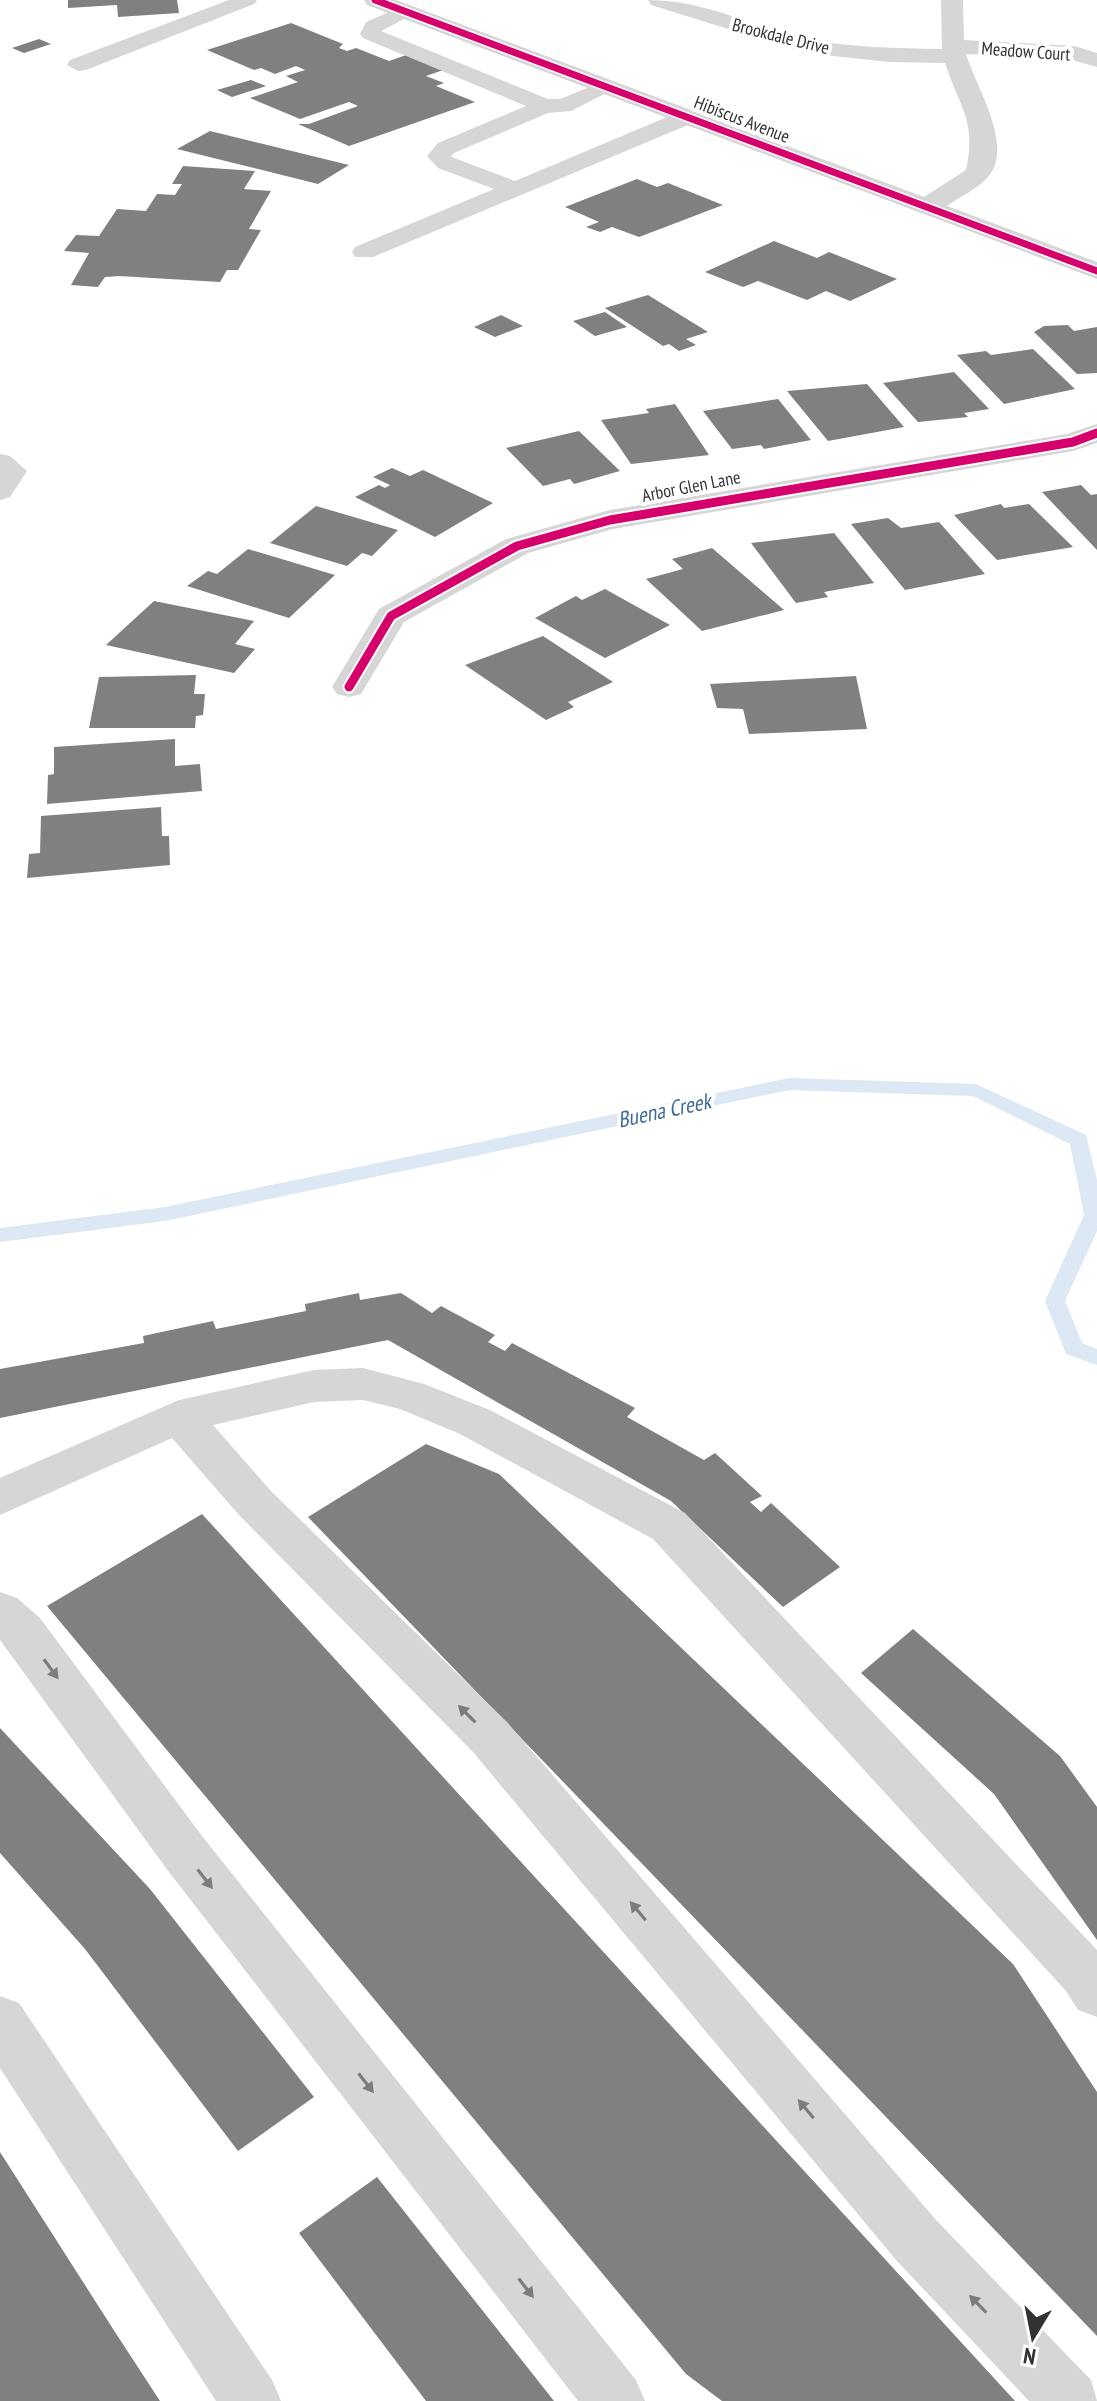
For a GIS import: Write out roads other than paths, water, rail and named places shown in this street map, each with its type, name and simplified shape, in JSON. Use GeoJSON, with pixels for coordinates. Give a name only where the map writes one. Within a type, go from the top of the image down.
{"type":"FeatureCollection","features":[{"type":"Feature","properties":{"kind":"street","name":"Hibiscus Avenue"},"geometry":{"type":"LineString","coordinates":[[375,0],[1097,271]]}},
{"type":"Feature","properties":{"kind":"street","name":"Brookdale Drive"},"geometry":{"type":"LineString","coordinates":[[659,0],[805,46],[889,55],[954,51]]}},
{"type":"Feature","properties":{"kind":"street"},"geometry":{"type":"LineString","coordinates":[[927,207],[978,173],[984,149],[983,115],[954,51],[952,0]]}},
{"type":"Feature","properties":{"kind":"street","name":"Meadow Court"},"geometry":{"type":"LineString","coordinates":[[954,51],[1074,53],[1097,60]]}},
{"type":"Feature","properties":{"kind":"street","name":"Arbor Glen Lane"},"geometry":{"type":"LineString","coordinates":[[349,687],[391,616],[517,546],[625,517],[765,491],[1073,442],[1097,433]]}},
{"type":"Feature","properties":{"kind":"lane"},"geometry":{"type":"LineString","coordinates":[[78,65],[247,0]]}},
{"type":"Feature","properties":{"kind":"lane"},"geometry":{"type":"LineString","coordinates":[[405,11],[373,26],[370,34],[545,106],[563,106],[607,87]]}},
{"type":"Feature","properties":{"kind":"lane"},"geometry":{"type":"LineString","coordinates":[[513,188],[446,163],[438,156],[446,148],[545,106]]}},
{"type":"Feature","properties":{"kind":"lane"},"geometry":{"type":"LineString","coordinates":[[364,252],[687,117]]}},
{"type":"Feature","properties":{"kind":"lane"},"geometry":{"type":"LineString","coordinates":[[0,462],[13,471],[0,491]]}},
{"type":"Feature","properties":{"kind":"lane"},"geometry":{"type":"LineString","coordinates":[[0,1498],[179,1416],[314,1386],[363,1384],[409,1395],[475,1422],[669,1526],[1001,1882],[1085,1974],[1097,1993]]}},
{"type":"Feature","properties":{"kind":"lane"},"geometry":{"type":"LineString","coordinates":[[179,1416],[255,1503],[490,1737],[917,2241],[1070,2401]]}},
{"type":"Feature","properties":{"kind":"lane"},"geometry":{"type":"LineString","coordinates":[[0,1611],[23,1632],[184,1852],[615,2401]]}},
{"type":"Feature","properties":{"kind":"lane"},"geometry":{"type":"LineString","coordinates":[[0,2021],[251,2401]]}},
{"type":"Feature","properties":{"kind":"waterway","name":"Buena Creek"},"geometry":{"type":"LineString","coordinates":[[0,1235],[165,1214],[789,1084],[976,1090],[1079,1140],[1094,1215],[1055,1301],[1073,1348],[1097,1357]]}}]}
